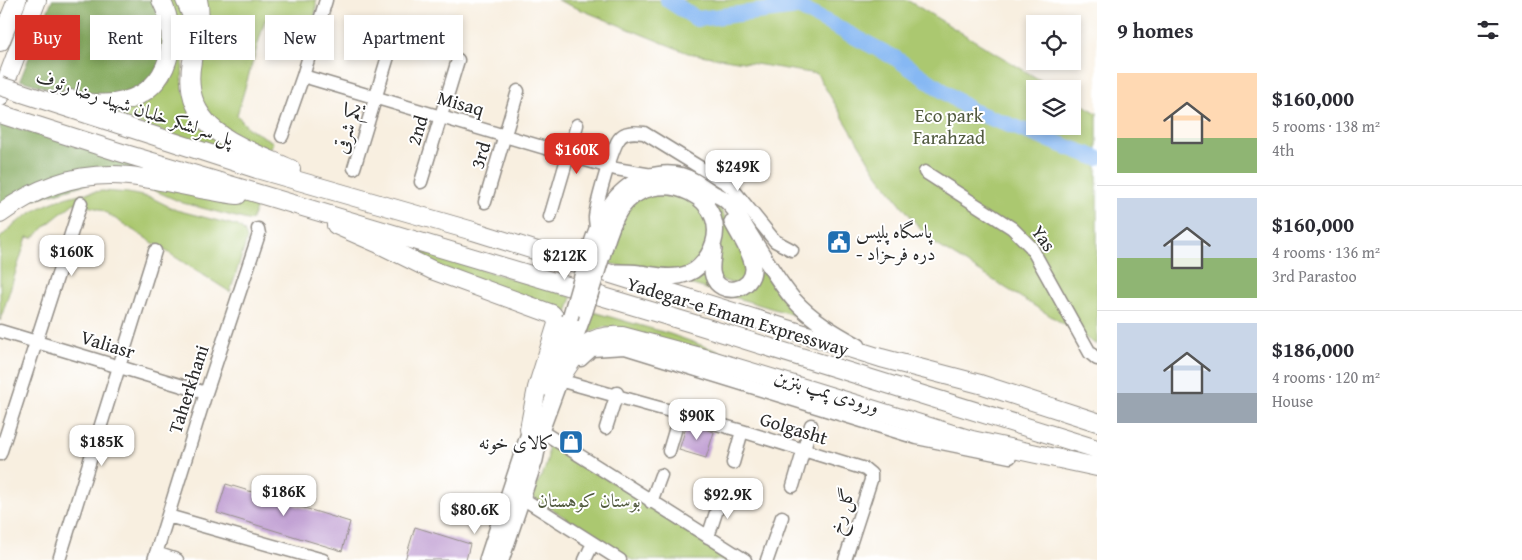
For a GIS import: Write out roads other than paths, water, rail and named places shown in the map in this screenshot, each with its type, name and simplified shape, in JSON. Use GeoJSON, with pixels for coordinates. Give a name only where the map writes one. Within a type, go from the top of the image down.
{"type":"FeatureCollection","features":[{"type":"Feature","properties":{"kind":"highway"},"geometry":{"type":"LineString","coordinates":[[0,42],[16,0]]}},
{"type":"Feature","properties":{"kind":"highway"},"geometry":{"type":"LineString","coordinates":[[31,15],[37,0]]}},
{"type":"Feature","properties":{"kind":"highway"},"geometry":{"type":"LineString","coordinates":[[41,15],[48,0]]}},
{"type":"Feature","properties":{"kind":"highway"},"geometry":{"type":"LineString","coordinates":[[22,93],[109,104],[125,101],[141,94],[159,77],[170,52],[172,41],[170,22],[161,0]]}},
{"type":"Feature","properties":{"kind":"highway"},"geometry":{"type":"LineString","coordinates":[[185,0],[192,15]]}},
{"type":"Feature","properties":{"kind":"highway"},"geometry":{"type":"LineString","coordinates":[[198,0],[200,15]]}},
{"type":"Feature","properties":{"kind":"highway"},"geometry":{"type":"LineString","coordinates":[[0,97],[15,58]]}},
{"type":"Feature","properties":{"kind":"highway"},"geometry":{"type":"LineString","coordinates":[[192,60],[189,76],[190,90],[194,103],[209,125],[241,146],[339,192]]}},
{"type":"Feature","properties":{"kind":"highway","name":"پل سرلشکر خلبان شهید رضا رئوف"},"geometry":{"type":"LineString","coordinates":[[0,86],[258,168]]}},
{"type":"Feature","properties":{"kind":"highway","name":"Yadegar-e Emam Expressway"},"geometry":{"type":"LineString","coordinates":[[6,116],[119,152],[682,320],[1097,449]]}},
{"type":"Feature","properties":{"kind":"highway","name":"Yadegar-e Emam Expressway"},"geometry":{"type":"LineString","coordinates":[[258,168],[339,192],[599,260],[881,358],[980,384],[1097,422]]}},
{"type":"Feature","properties":{"kind":"highway"},"geometry":{"type":"LineString","coordinates":[[0,214],[29,194],[54,183],[98,175],[131,176],[215,193],[289,202],[432,270],[552,314],[557,324],[537,388],[535,430]]}},
{"type":"Feature","properties":{"kind":"highway"},"geometry":{"type":"LineString","coordinates":[[559,380],[576,354],[586,344],[598,337],[609,335],[622,336],[715,361],[972,440],[1097,466]]}},
{"type":"Feature","properties":{"kind":"main road"},"geometry":{"type":"LineString","coordinates":[[501,560],[535,460],[535,430],[550,376],[570,318],[599,260],[596,229],[612,202],[629,186],[641,179],[663,174],[682,175],[724,199],[793,299],[808,314],[833,332],[881,358]]}},
{"type":"Feature","properties":{"kind":"main road"},"geometry":{"type":"LineString","coordinates":[[488,560],[500,522],[535,430],[559,380],[585,311],[599,260],[612,225],[621,209],[632,197],[643,190],[660,186],[674,186],[685,189],[701,200],[709,209],[715,227],[712,266],[715,281],[726,289],[734,290],[748,283],[752,274],[752,262],[730,218],[712,192]]}},
{"type":"Feature","properties":{"kind":"main road"},"geometry":{"type":"LineString","coordinates":[[599,260],[637,272],[667,277],[688,274],[702,264],[715,240]]}},
{"type":"Feature","properties":{"kind":"main road"},"geometry":{"type":"LineString","coordinates":[[479,560],[482,550],[500,522]]}},
{"type":"Feature","properties":{"kind":"street"},"geometry":{"type":"LineString","coordinates":[[282,136],[303,76],[326,0]]}},
{"type":"Feature","properties":{"kind":"street","name":"یکم شرقی"},"geometry":{"type":"LineString","coordinates":[[354,168],[387,60]]}},
{"type":"Feature","properties":{"kind":"street","name":"2nd"},"geometry":{"type":"LineString","coordinates":[[421,182],[458,60]]}},
{"type":"Feature","properties":{"kind":"street","name":"Misaq"},"geometry":{"type":"LineString","coordinates":[[303,76],[441,118],[506,135],[608,167],[654,175]]}},
{"type":"Feature","properties":{"kind":"street","name":"3rd"},"geometry":{"type":"LineString","coordinates":[[485,202],[518,91]]}},
{"type":"Feature","properties":{"kind":"street"},"geometry":{"type":"LineString","coordinates":[[550,217],[577,125]]}},
{"type":"Feature","properties":{"kind":"street"},"geometry":{"type":"LineString","coordinates":[[596,229],[595,217],[608,167],[618,139],[629,132],[644,133],[727,184],[774,241],[792,250]]}},
{"type":"Feature","properties":{"kind":"street","name":"Yas"},"geometry":{"type":"LineString","coordinates":[[925,172],[1012,228],[1031,247],[1090,353],[1097,359]]}},
{"type":"Feature","properties":{"kind":"street"},"geometry":{"type":"LineString","coordinates":[[0,454],[81,204]]}},
{"type":"Feature","properties":{"kind":"street","name":"Taherkhani"},"geometry":{"type":"LineString","coordinates":[[155,557],[206,392],[259,234],[258,229]]}},
{"type":"Feature","properties":{"kind":"street"},"geometry":{"type":"LineString","coordinates":[[59,560],[155,251]]}},
{"type":"Feature","properties":{"kind":"street","name":"Valiasr"},"geometry":{"type":"LineString","coordinates":[[0,331],[206,392]]}},
{"type":"Feature","properties":{"kind":"street","name":"ورودی پمپ بنزین"},"geometry":{"type":"LineString","coordinates":[[559,380],[592,350],[625,348],[917,438],[1097,476]]}},
{"type":"Feature","properties":{"kind":"street","name":"Golgasht"},"geometry":{"type":"LineString","coordinates":[[559,380],[742,431],[866,469],[871,474]]}},
{"type":"Feature","properties":{"kind":"street"},"geometry":{"type":"LineString","coordinates":[[606,428],[616,395]]}},
{"type":"Feature","properties":{"kind":"street"},"geometry":{"type":"LineString","coordinates":[[670,451],[680,414]]}},
{"type":"Feature","properties":{"kind":"street"},"geometry":{"type":"LineString","coordinates":[[793,486],[811,425]]}},
{"type":"Feature","properties":{"kind":"street"},"geometry":{"type":"LineString","coordinates":[[535,430],[745,560]]}},
{"type":"Feature","properties":{"kind":"street"},"geometry":{"type":"LineString","coordinates":[[733,463],[742,431]]}},
{"type":"Feature","properties":{"kind":"street","name":"گل رخ"},"geometry":{"type":"LineString","coordinates":[[845,560],[871,480],[871,474]]}},
{"type":"Feature","properties":{"kind":"street"},"geometry":{"type":"LineString","coordinates":[[651,502],[661,475]]}},
{"type":"Feature","properties":{"kind":"street"},"geometry":{"type":"LineString","coordinates":[[708,537],[722,494]]}},
{"type":"Feature","properties":{"kind":"street"},"geometry":{"type":"LineString","coordinates":[[522,498],[620,560]]}},
{"type":"Feature","properties":{"kind":"street"},"geometry":{"type":"LineString","coordinates":[[168,516],[323,560]]}},
{"type":"Feature","properties":{"kind":"street"},"geometry":{"type":"LineString","coordinates":[[767,560],[782,517]]}},
{"type":"Feature","properties":{"kind":"street"},"geometry":{"type":"LineString","coordinates":[[585,560],[593,543]]}},
{"type":"Feature","properties":{"kind":"street"},"geometry":{"type":"LineString","coordinates":[[155,557],[177,560]]}},
{"type":"Feature","properties":{"kind":"waterway"},"geometry":{"type":"LineString","coordinates":[[668,0],[697,19],[798,7],[897,59],[972,111],[1097,158]]}},
{"type":"Feature","properties":{"kind":"place","name":"پاسگاه پلیس - دره فرحزاد"},"geometry":{"type":"Point","coordinates":[839,242]}},
{"type":"Feature","properties":{"kind":"place","name":"کالای خونه"},"geometry":{"type":"Point","coordinates":[571,442]}},
{"type":"Feature","properties":{"kind":"park label","name":"Eco park Farahzad"},"geometry":{"type":"Point","coordinates":[949,126]}},
{"type":"Feature","properties":{"kind":"park label","name":"بوستان کوهستان"},"geometry":{"type":"Point","coordinates":[589,500]}}]}
